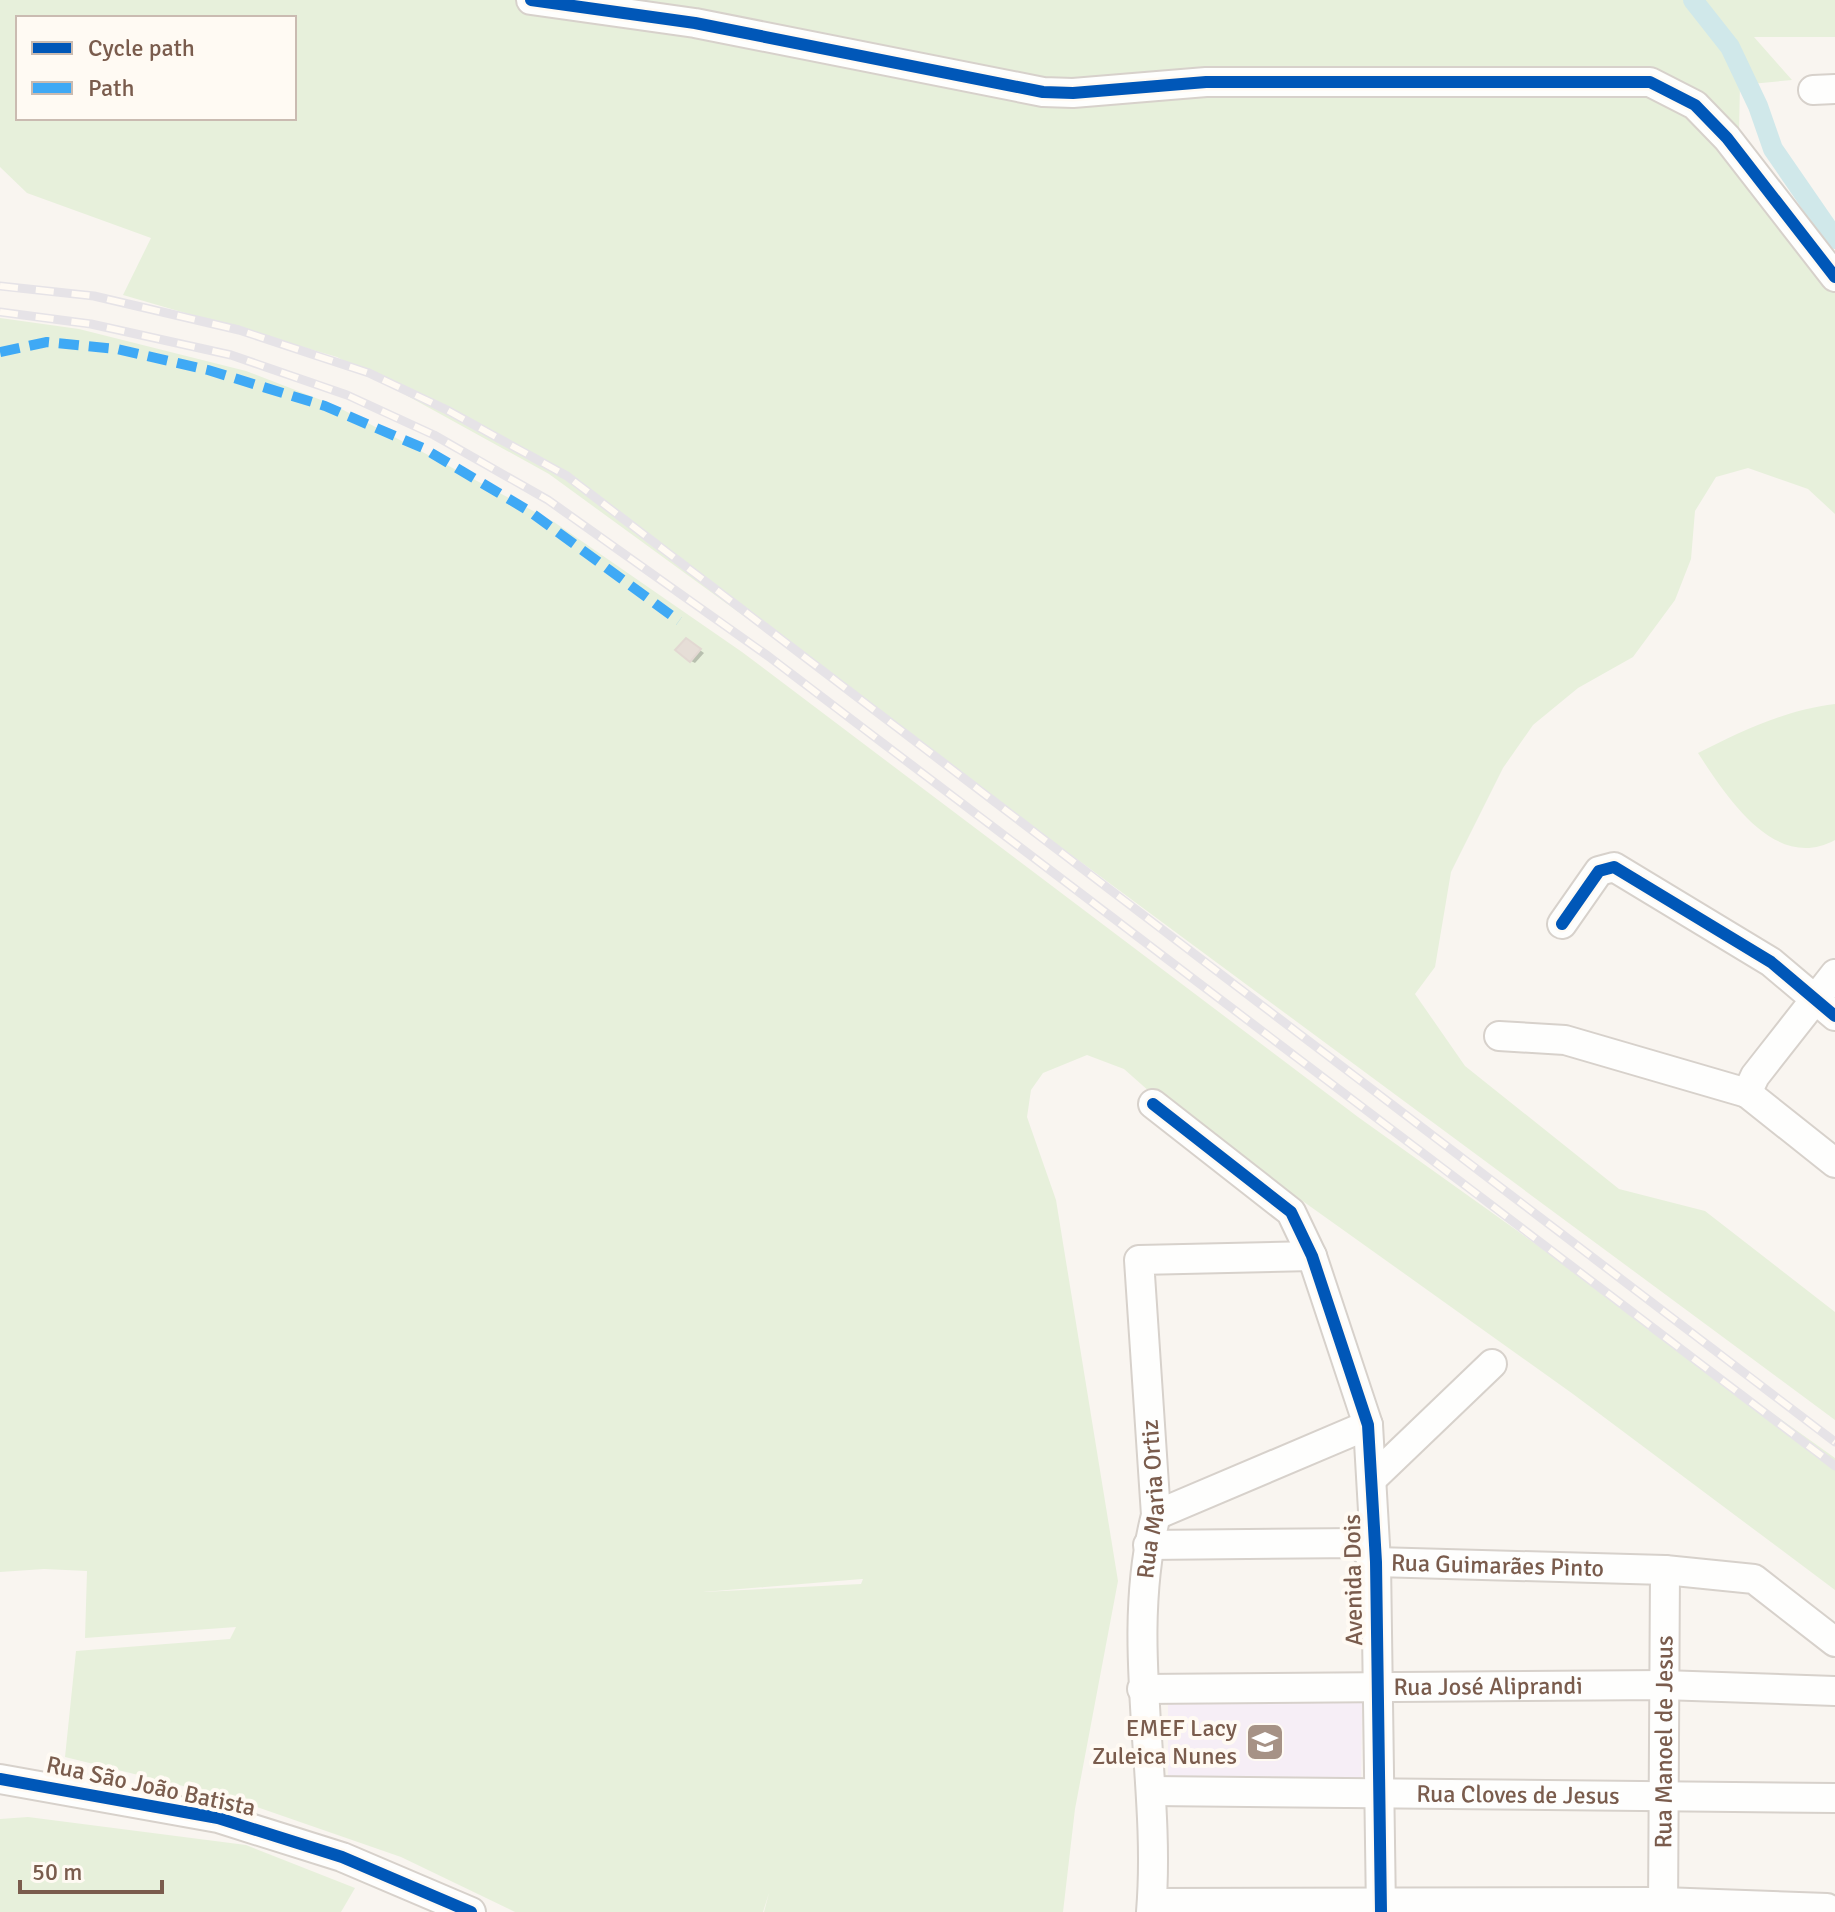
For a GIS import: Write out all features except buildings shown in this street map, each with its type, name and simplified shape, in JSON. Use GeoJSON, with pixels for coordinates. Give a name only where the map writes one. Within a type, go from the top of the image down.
{"type":"FeatureCollection","features":[{"type":"Feature","properties":{"kind":"street"},"geometry":{"type":"LineString","coordinates":[[531,0],[695,23],[1043,92],[1254,81],[1650,82],[1695,105],[1727,138],[1835,277]]}},
{"type":"Feature","properties":{"kind":"street"},"geometry":{"type":"LineString","coordinates":[[1562,924],[1599,871],[1614,867],[1771,962],[1824,1008]]}},
{"type":"Feature","properties":{"kind":"street"},"geometry":{"type":"LineString","coordinates":[[1747,1093],[1755,1076],[1824,1008],[1835,974]]}},
{"type":"Feature","properties":{"kind":"street"},"geometry":{"type":"LineString","coordinates":[[1499,1036],[1565,1040],[1747,1093],[1835,1163]]}},
{"type":"Feature","properties":{"kind":"street","name":"Avenida Dois"},"geometry":{"type":"LineString","coordinates":[[1153,1104],[1291,1212],[1312,1256],[1368,1425],[1376,1562],[1381,1908]]}},
{"type":"Feature","properties":{"kind":"street","name":"Rua Maria Ortiz"},"geometry":{"type":"LineString","coordinates":[[1152,1908],[1152,1791],[1142,1689],[1148,1545],[1156,1515],[1139,1260],[1312,1256]]}},
{"type":"Feature","properties":{"kind":"street"},"geometry":{"type":"LineString","coordinates":[[1372,1479],[1492,1364]]}},
{"type":"Feature","properties":{"kind":"street"},"geometry":{"type":"LineString","coordinates":[[1156,1515],[1368,1425]]}},
{"type":"Feature","properties":{"kind":"street","name":"Rua Guimarães Pinto"},"geometry":{"type":"LineString","coordinates":[[1148,1545],[1359,1543],[1376,1562],[1665,1570],[1754,1579],[1835,1642]]}},
{"type":"Feature","properties":{"kind":"street","name":"Rua Manoel de Jesus"},"geometry":{"type":"LineString","coordinates":[[1662,1907],[1665,1570]]}},
{"type":"Feature","properties":{"kind":"street","name":"Rua José Aliprandi"},"geometry":{"type":"LineString","coordinates":[[1142,1689],[1377,1684],[1663,1685],[1835,1691]]}},
{"type":"Feature","properties":{"kind":"street","name":"Rua São João Batista"},"geometry":{"type":"LineString","coordinates":[[0,1779],[218,1818],[342,1857],[471,1912]]}},
{"type":"Feature","properties":{"kind":"street","name":"Rua Cloves de Jesus"},"geometry":{"type":"LineString","coordinates":[[1152,1791],[1835,1798]]}},
{"type":"Feature","properties":{"kind":"street"},"geometry":{"type":"LineString","coordinates":[[1152,1908],[1829,1905]]}},
{"type":"Feature","properties":{"kind":"shaded area","name":"EMEF Lacy Zuleica Nunes"},"geometry":{"type":"Polygon","coordinates":[[[1168,1701],[1362,1701],[1361,1784],[1168,1784],[1168,1701]]]}},
{"type":"Feature","properties":{"kind":"green space"},"geometry":{"type":"Polygon","coordinates":[[[0,0],[1835,0],[1835,37],[1754,37],[1792,80],[1740,85],[1739,131],[1835,271],[1835,514],[1808,489],[1748,468],[1716,477],[1695,511],[1691,559],[1675,600],[1633,657],[1578,688],[1533,725],[1503,768],[1451,872],[1435,967],[1415,994],[1465,1066],[1619,1189],[1705,1211],[1835,1312],[1835,1420],[1089,868],[549,474],[337,357],[123,295],[151,238],[27,193],[0,167],[0,0]]]}},
{"type":"Feature","properties":{"kind":"green space"},"geometry":{"type":"Polygon","coordinates":[[[0,318],[79,329],[246,371],[334,405],[554,522],[742,652],[1358,1117],[1835,1458],[1835,1590],[1573,1394],[1150,1092],[1124,1069],[1087,1055],[1043,1073],[1031,1090],[1027,1117],[1056,1200],[1118,1581],[1075,1809],[1063,1912],[764,1912],[769,1893],[763,1912],[515,1912],[401,1857],[228,1797],[65,1757],[76,1651],[230,1639],[236,1627],[85,1638],[87,1571],[44,1569],[0,1572],[0,318]],[[863,1579],[703,1592],[861,1584],[863,1579]]]}},
{"type":"Feature","properties":{"kind":"green space"},"geometry":{"type":"Polygon","coordinates":[[[1835,704],[1835,840],[1813,848],[1792,846],[1754,825],[1698,753],[1781,716],[1835,704]]]}},
{"type":"Feature","properties":{"kind":"green space"},"geometry":{"type":"Polygon","coordinates":[[[28,1817],[246,1845],[355,1888],[341,1912],[0,1912],[0,1819],[28,1817]]]}},
{"type":"Feature","properties":{"kind":"waterway"},"geometry":{"type":"LineString","coordinates":[[1693,0],[1730,47],[1758,106],[1773,149],[1835,239]]}},
{"type":"Feature","properties":{"kind":"railway"},"geometry":{"type":"LineString","coordinates":[[0,286],[94,296],[239,330],[369,373],[447,410],[567,476],[1835,1442]]}},
{"type":"Feature","properties":{"kind":"railway"},"geometry":{"type":"LineString","coordinates":[[0,312],[91,324],[231,355],[347,395],[434,435],[548,500],[768,656],[1835,1466]]}},
{"type":"Feature","properties":{"kind":"marked path"},"geometry":{"type":"LineString","coordinates":[[0,352],[47,342],[117,349],[208,370],[325,406],[423,448],[529,511],[679,621]]}},
{"type":"Feature","properties":{"kind":"cycle path"},"geometry":{"type":"LineString","coordinates":[[531,0],[695,23],[1043,92],[1073,93],[1206,82],[1650,82],[1695,105],[1727,138],[1835,277]]}},
{"type":"Feature","properties":{"kind":"cycle path"},"geometry":{"type":"LineString","coordinates":[[1562,924],[1599,871],[1614,867],[1771,962],[1835,1016]]}},
{"type":"Feature","properties":{"kind":"cycle path"},"geometry":{"type":"LineString","coordinates":[[1153,1104],[1291,1212],[1312,1256],[1368,1425],[1376,1562],[1381,1912]]}},
{"type":"Feature","properties":{"kind":"cycle path"},"geometry":{"type":"LineString","coordinates":[[0,1779],[218,1818],[342,1857],[471,1912]]}},
{"type":"Feature","properties":{"kind":"place","name":"EMEF Lacy Zuleica Nunes"},"geometry":{"type":"Point","coordinates":[1265,1742]}}]}
